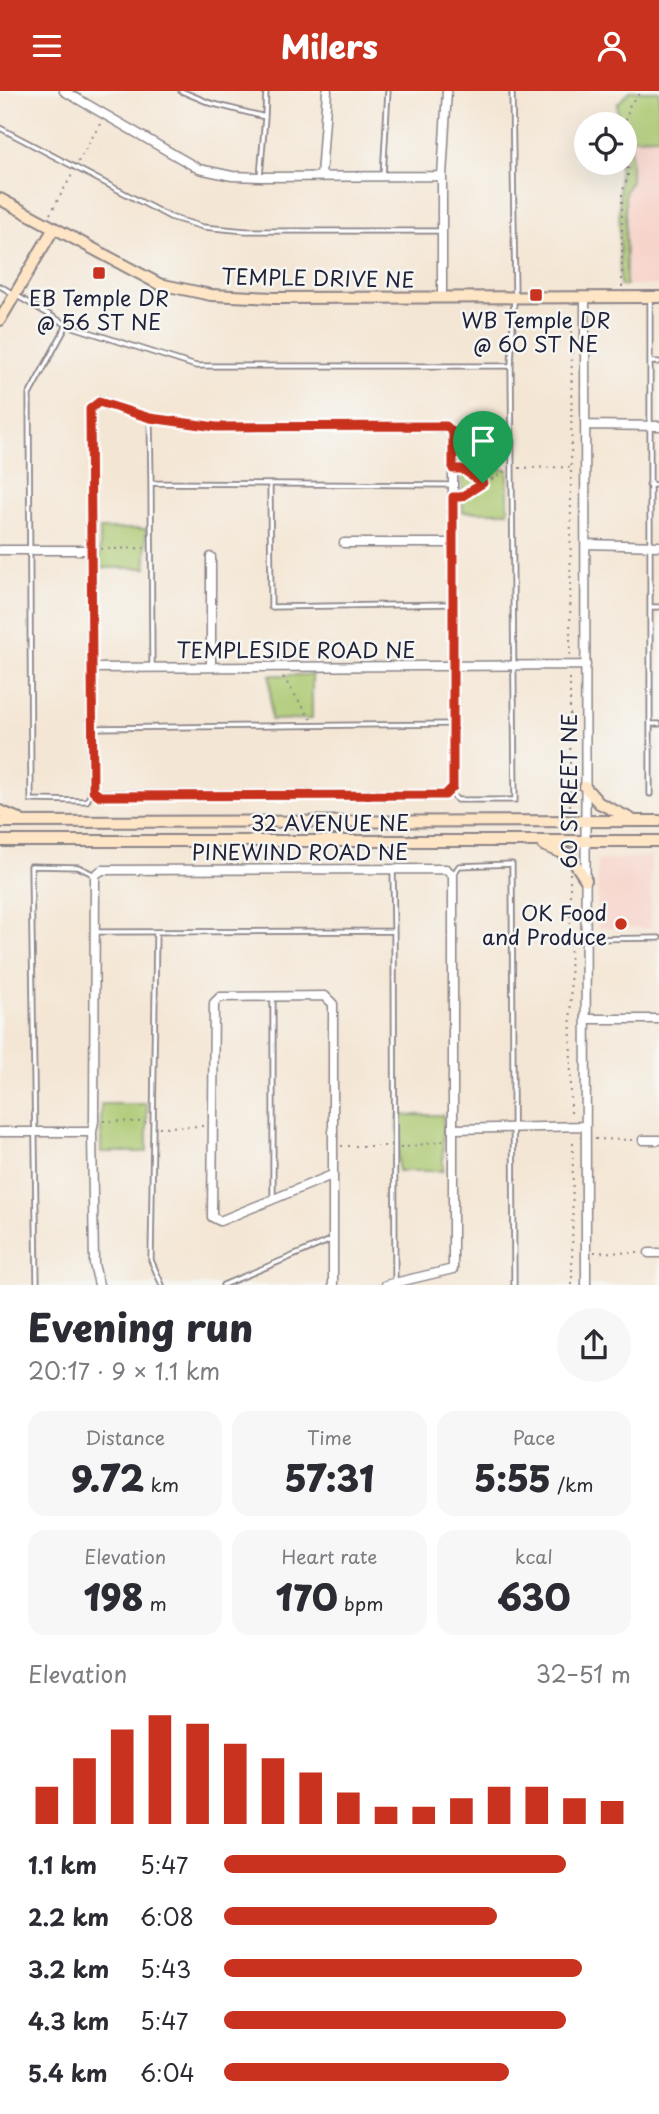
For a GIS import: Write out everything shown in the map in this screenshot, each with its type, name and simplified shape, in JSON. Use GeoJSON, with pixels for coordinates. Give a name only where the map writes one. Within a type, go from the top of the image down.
{"type":"FeatureCollection","features":[{"type":"Feature","properties":{"kind":"main road","name":"TEMPLE DRIVE NE"},"geometry":{"type":"LineString","coordinates":[[0,199],[159,284],[211,295],[655,297]]}},
{"type":"Feature","properties":{"kind":"main road"},"geometry":{"type":"LineString","coordinates":[[0,320],[54,228]]}},
{"type":"Feature","properties":{"kind":"main road"},"geometry":{"type":"LineString","coordinates":[[586,787],[609,810],[637,821]]}},
{"type":"Feature","properties":{"kind":"main road"},"geometry":{"type":"LineString","coordinates":[[0,811],[24,821]]}},
{"type":"Feature","properties":{"kind":"main road","name":"32 AVENUE NE"},"geometry":{"type":"LineString","coordinates":[[0,822],[659,821]]}},
{"type":"Feature","properties":{"kind":"main road","name":"32 AVENUE NE"},"geometry":{"type":"LineString","coordinates":[[0,841],[659,841]]}},
{"type":"Feature","properties":{"kind":"main road"},"geometry":{"type":"LineString","coordinates":[[530,841],[570,856],[586,880]]}},
{"type":"Feature","properties":{"kind":"street"},"geometry":{"type":"LineString","coordinates":[[64,91],[199,169],[232,176],[260,177],[442,176]]}},
{"type":"Feature","properties":{"kind":"street"},"geometry":{"type":"LineString","coordinates":[[320,176],[327,91]]}},
{"type":"Feature","properties":{"kind":"street"},"geometry":{"type":"LineString","coordinates":[[442,297],[442,176],[447,91]]}},
{"type":"Feature","properties":{"kind":"street","name":"60 STREET NE"},"geometry":{"type":"LineString","coordinates":[[585,297],[586,1285]]}},
{"type":"Feature","properties":{"kind":"street"},"geometry":{"type":"LineString","coordinates":[[99,402],[150,418],[216,427],[446,426],[453,432],[453,469],[454,724],[453,787],[450,792],[445,795],[100,796],[93,791],[89,550],[90,409],[99,402]]}},
{"type":"Feature","properties":{"kind":"street"},"geometry":{"type":"LineString","coordinates":[[586,425],[655,426]]}},
{"type":"Feature","properties":{"kind":"street"},"geometry":{"type":"LineString","coordinates":[[344,543],[453,543]]}},
{"type":"Feature","properties":{"kind":"street"},"geometry":{"type":"LineString","coordinates":[[586,544],[659,546]]}},
{"type":"Feature","properties":{"kind":"street"},"geometry":{"type":"LineString","coordinates":[[0,549],[89,550]]}},
{"type":"Feature","properties":{"kind":"street"},"geometry":{"type":"LineString","coordinates":[[211,557],[211,667]]}},
{"type":"Feature","properties":{"kind":"street","name":"TEMPLESIDE ROAD NE"},"geometry":{"type":"LineString","coordinates":[[91,668],[586,665]]}},
{"type":"Feature","properties":{"kind":"street","name":"PINEWIND ROAD NE"},"geometry":{"type":"LineString","coordinates":[[95,875],[102,870],[393,868],[446,869],[453,875]]}},
{"type":"Feature","properties":{"kind":"street"},"geometry":{"type":"LineString","coordinates":[[95,875],[92,1132],[94,1264],[99,1285]]}},
{"type":"Feature","properties":{"kind":"street"},"geometry":{"type":"LineString","coordinates":[[390,1283],[453,1269],[453,875]]}},
{"type":"Feature","properties":{"kind":"street"},"geometry":{"type":"LineString","coordinates":[[332,1175],[220,1221],[212,1217],[214,1003],[220,997],[325,996],[333,1004],[333,1285]]}},
{"type":"Feature","properties":{"kind":"street"},"geometry":{"type":"LineString","coordinates":[[586,1019],[659,1019]]}},
{"type":"Feature","properties":{"kind":"street"},"geometry":{"type":"LineString","coordinates":[[455,1129],[585,1126]]}},
{"type":"Feature","properties":{"kind":"street"},"geometry":{"type":"LineString","coordinates":[[0,1132],[92,1132]]}},
{"type":"Feature","properties":{"kind":"street"},"geometry":{"type":"LineString","coordinates":[[643,1140],[659,1140]]}},
{"type":"Feature","properties":{"kind":"street"},"geometry":{"type":"LineString","coordinates":[[649,1253],[659,1253]]}},
{"type":"Feature","properties":{"kind":"lane"},"geometry":{"type":"LineString","coordinates":[[181,91],[210,103],[265,117]]}},
{"type":"Feature","properties":{"kind":"lane"},"geometry":{"type":"LineString","coordinates":[[260,177],[266,91]]}},
{"type":"Feature","properties":{"kind":"lane"},"geometry":{"type":"LineString","coordinates":[[383,176],[388,91]]}},
{"type":"Feature","properties":{"kind":"lane"},"geometry":{"type":"LineString","coordinates":[[450,792],[457,800],[515,800],[512,366],[515,297],[512,91]]}},
{"type":"Feature","properties":{"kind":"lane"},"geometry":{"type":"LineString","coordinates":[[0,128],[170,217],[203,227],[246,231],[442,231]]}},
{"type":"Feature","properties":{"kind":"lane"},"geometry":{"type":"LineString","coordinates":[[0,286],[67,325],[197,366],[512,366]]}},
{"type":"Feature","properties":{"kind":"lane"},"geometry":{"type":"LineString","coordinates":[[650,794],[649,485],[655,426],[650,362],[655,297]]}},
{"type":"Feature","properties":{"kind":"lane"},"geometry":{"type":"LineString","coordinates":[[67,325],[29,395],[31,800],[87,801],[93,791]]}},
{"type":"Feature","properties":{"kind":"lane"},"geometry":{"type":"LineString","coordinates":[[650,362],[659,362]]}},
{"type":"Feature","properties":{"kind":"lane"},"geometry":{"type":"LineString","coordinates":[[150,418],[152,668]]}},
{"type":"Feature","properties":{"kind":"lane"},"geometry":{"type":"LineString","coordinates":[[151,483],[453,485]]}},
{"type":"Feature","properties":{"kind":"lane"},"geometry":{"type":"LineString","coordinates":[[270,485],[271,607],[453,604]]}},
{"type":"Feature","properties":{"kind":"lane"},"geometry":{"type":"LineString","coordinates":[[649,485],[659,485]]}},
{"type":"Feature","properties":{"kind":"lane"},"geometry":{"type":"LineString","coordinates":[[650,607],[659,607]]}},
{"type":"Feature","properties":{"kind":"lane"},"geometry":{"type":"LineString","coordinates":[[91,728],[454,724]]}},
{"type":"Feature","properties":{"kind":"lane"},"geometry":{"type":"LineString","coordinates":[[650,724],[659,724]]}},
{"type":"Feature","properties":{"kind":"lane"},"geometry":{"type":"LineString","coordinates":[[453,875],[459,866],[512,864],[514,1285]]}},
{"type":"Feature","properties":{"kind":"lane"},"geometry":{"type":"LineString","coordinates":[[37,1285],[31,866],[78,867],[95,875]]}},
{"type":"Feature","properties":{"kind":"lane"},"geometry":{"type":"LineString","coordinates":[[390,1283],[395,1148],[393,868]]}},
{"type":"Feature","properties":{"kind":"lane"},"geometry":{"type":"LineString","coordinates":[[94,932],[394,931]]}},
{"type":"Feature","properties":{"kind":"lane"},"geometry":{"type":"LineString","coordinates":[[156,932],[151,1260],[162,1285]]}},
{"type":"Feature","properties":{"kind":"lane"},"geometry":{"type":"LineString","coordinates":[[587,939],[659,939]]}},
{"type":"Feature","properties":{"kind":"lane"},"geometry":{"type":"LineString","coordinates":[[273,996],[273,1199]]}},
{"type":"Feature","properties":{"kind":"lane"},"geometry":{"type":"LineString","coordinates":[[223,1285],[333,1239]]}},
{"type":"Feature","properties":{"kind":"path"},"geometry":{"type":"LineString","coordinates":[[622,288],[622,193],[628,177],[626,119],[630,104],[641,91]]}},
{"type":"Feature","properties":{"kind":"path"},"geometry":{"type":"LineString","coordinates":[[570,655],[572,311]]}},
{"type":"Feature","properties":{"kind":"path"},"geometry":{"type":"LineString","coordinates":[[453,497],[461,497],[514,468],[573,467]]}},
{"type":"Feature","properties":{"kind":"path"},"geometry":{"type":"LineString","coordinates":[[453,469],[462,469],[483,483]]}},
{"type":"Feature","properties":{"kind":"path"},"geometry":{"type":"LineString","coordinates":[[89,550],[150,548]]}},
{"type":"Feature","properties":{"kind":"path"},"geometry":{"type":"LineString","coordinates":[[277,667],[314,724]]}},
{"type":"Feature","properties":{"kind":"path"},"geometry":{"type":"LineString","coordinates":[[569,678],[570,809]]}},
{"type":"Feature","properties":{"kind":"path"},"geometry":{"type":"LineString","coordinates":[[570,867],[571,1114]]}},
{"type":"Feature","properties":{"kind":"path"},"geometry":{"type":"LineString","coordinates":[[572,1285],[573,1138]]}},
{"type":"Feature","properties":{"kind":"path"},"geometry":{"type":"LineString","coordinates":[[585,1139],[643,1140]]}},
{"type":"Feature","properties":{"kind":"path"},"geometry":{"type":"LineString","coordinates":[[333,1146],[395,1148],[454,1140]]}},
{"type":"Feature","properties":{"kind":"path"},"geometry":{"type":"LineString","coordinates":[[586,1252],[649,1253]]}},
{"type":"Feature","properties":{"kind":"shaded area"},"geometry":{"type":"Polygon","coordinates":[[[659,137],[659,285],[626,285],[625,192],[631,175],[637,175],[637,138],[659,137]]]}},
{"type":"Feature","properties":{"kind":"shaded area"},"geometry":{"type":"Polygon","coordinates":[[[651,856],[651,928],[598,928],[597,861],[651,856]]]}},
{"type":"Feature","properties":{"kind":"green space"},"geometry":{"type":"Polygon","coordinates":[[[630,91],[659,91],[659,137],[637,138],[637,112],[618,112],[617,104],[630,91]]]}},
{"type":"Feature","properties":{"kind":"green space"},"geometry":{"type":"Polygon","coordinates":[[[619,175],[631,175],[625,192],[626,285],[620,286],[619,175]]]}},
{"type":"Feature","properties":{"kind":"green space"},"geometry":{"type":"Polygon","coordinates":[[[462,469],[508,469],[508,512],[463,512],[462,469]]]}},
{"type":"Feature","properties":{"kind":"green space"},"geometry":{"type":"Polygon","coordinates":[[[100,529],[146,529],[146,568],[100,568],[100,529]]]}},
{"type":"Feature","properties":{"kind":"green space"},"geometry":{"type":"Polygon","coordinates":[[[270,675],[312,675],[312,719],[271,720],[270,675]]]}},
{"type":"Feature","properties":{"kind":"green space"},"geometry":{"type":"Polygon","coordinates":[[[101,1104],[147,1104],[147,1152],[101,1152],[101,1104]]]}},
{"type":"Feature","properties":{"kind":"green space"},"geometry":{"type":"Polygon","coordinates":[[[398,1115],[443,1115],[443,1171],[398,1171],[398,1115]]]}},
{"type":"Feature","properties":{"kind":"place","name":"EB Temple DR @ 56 ST NE"},"geometry":{"type":"Point","coordinates":[99,273]}},
{"type":"Feature","properties":{"kind":"place","name":"WB Temple DR @ 60 ST NE"},"geometry":{"type":"Point","coordinates":[536,295]}},
{"type":"Feature","properties":{"kind":"place","name":"OK Food and Produce"},"geometry":{"type":"Point","coordinates":[621,924]}},
{"type":"Feature","properties":{"kind":"route"},"geometry":{"type":"LineString","coordinates":[[99,402],[150,418],[216,427],[446,426],[453,432],[453,469],[462,469],[483,483],[461,497],[453,497],[454,724],[453,787],[450,792],[445,795],[100,796],[93,791],[89,550],[90,409],[99,402]]}}]}
